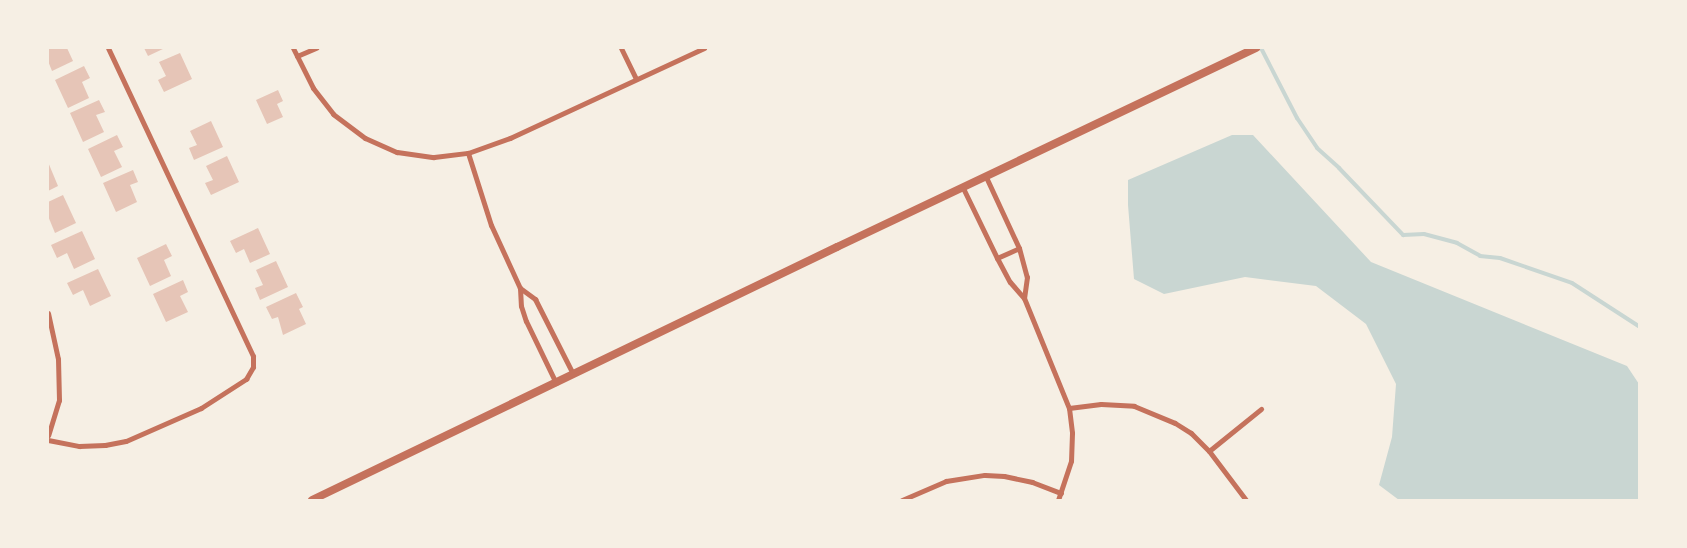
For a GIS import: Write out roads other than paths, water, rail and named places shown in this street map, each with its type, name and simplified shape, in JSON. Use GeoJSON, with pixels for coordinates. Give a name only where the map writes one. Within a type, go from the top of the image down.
{"type":"FeatureCollection","features":[{"type":"Feature","properties":{"kind":"street"},"geometry":{"type":"LineString","coordinates":[[48,440],[79,446],[105,445],[126,441],[201,408],[246,380],[253,367],[253,356],[108,48]]}},
{"type":"Feature","properties":{"kind":"street"},"geometry":{"type":"LineString","coordinates":[[293,48],[313,88],[333,114],[365,138],[397,152],[434,157],[468,153],[510,138],[704,48]]}},
{"type":"Feature","properties":{"kind":"street"},"geometry":{"type":"LineString","coordinates":[[297,56],[316,48]]}},
{"type":"Feature","properties":{"kind":"street"},"geometry":{"type":"LineString","coordinates":[[621,48],[636,79]]}},
{"type":"Feature","properties":{"kind":"street"},"geometry":{"type":"LineString","coordinates":[[312,500],[1256,48]]}},
{"type":"Feature","properties":{"kind":"street"},"geometry":{"type":"LineString","coordinates":[[468,153],[491,225],[520,288],[521,306],[526,321],[556,383]]}},
{"type":"Feature","properties":{"kind":"street"},"geometry":{"type":"LineString","coordinates":[[986,177],[1018,248],[1027,277],[1024,298]]}},
{"type":"Feature","properties":{"kind":"street"},"geometry":{"type":"LineString","coordinates":[[963,188],[1010,282],[1024,298],[1069,408],[1072,433],[1071,461],[1058,500]]}},
{"type":"Feature","properties":{"kind":"street"},"geometry":{"type":"LineString","coordinates":[[997,258],[1018,248]]}},
{"type":"Feature","properties":{"kind":"street"},"geometry":{"type":"LineString","coordinates":[[520,288],[535,299],[573,374]]}},
{"type":"Feature","properties":{"kind":"street"},"geometry":{"type":"LineString","coordinates":[[48,314],[58,360],[58,400],[48,435]]}},
{"type":"Feature","properties":{"kind":"street"},"geometry":{"type":"LineString","coordinates":[[1069,408],[1101,404],[1134,406],[1175,423],[1191,433],[1209,450],[1246,500]]}},
{"type":"Feature","properties":{"kind":"street"},"geometry":{"type":"LineString","coordinates":[[1209,450],[1261,408]]}},
{"type":"Feature","properties":{"kind":"street"},"geometry":{"type":"LineString","coordinates":[[902,500],[946,481],[985,475],[1004,476],[1032,482],[1061,493]]}},
{"type":"Feature","properties":{"kind":"waterway"},"geometry":{"type":"LineString","coordinates":[[1261,48],[1297,118],[1317,148],[1339,168],[1403,235],[1424,234],[1457,243],[1480,256],[1500,258],[1572,283],[1640,327]]}}]}
